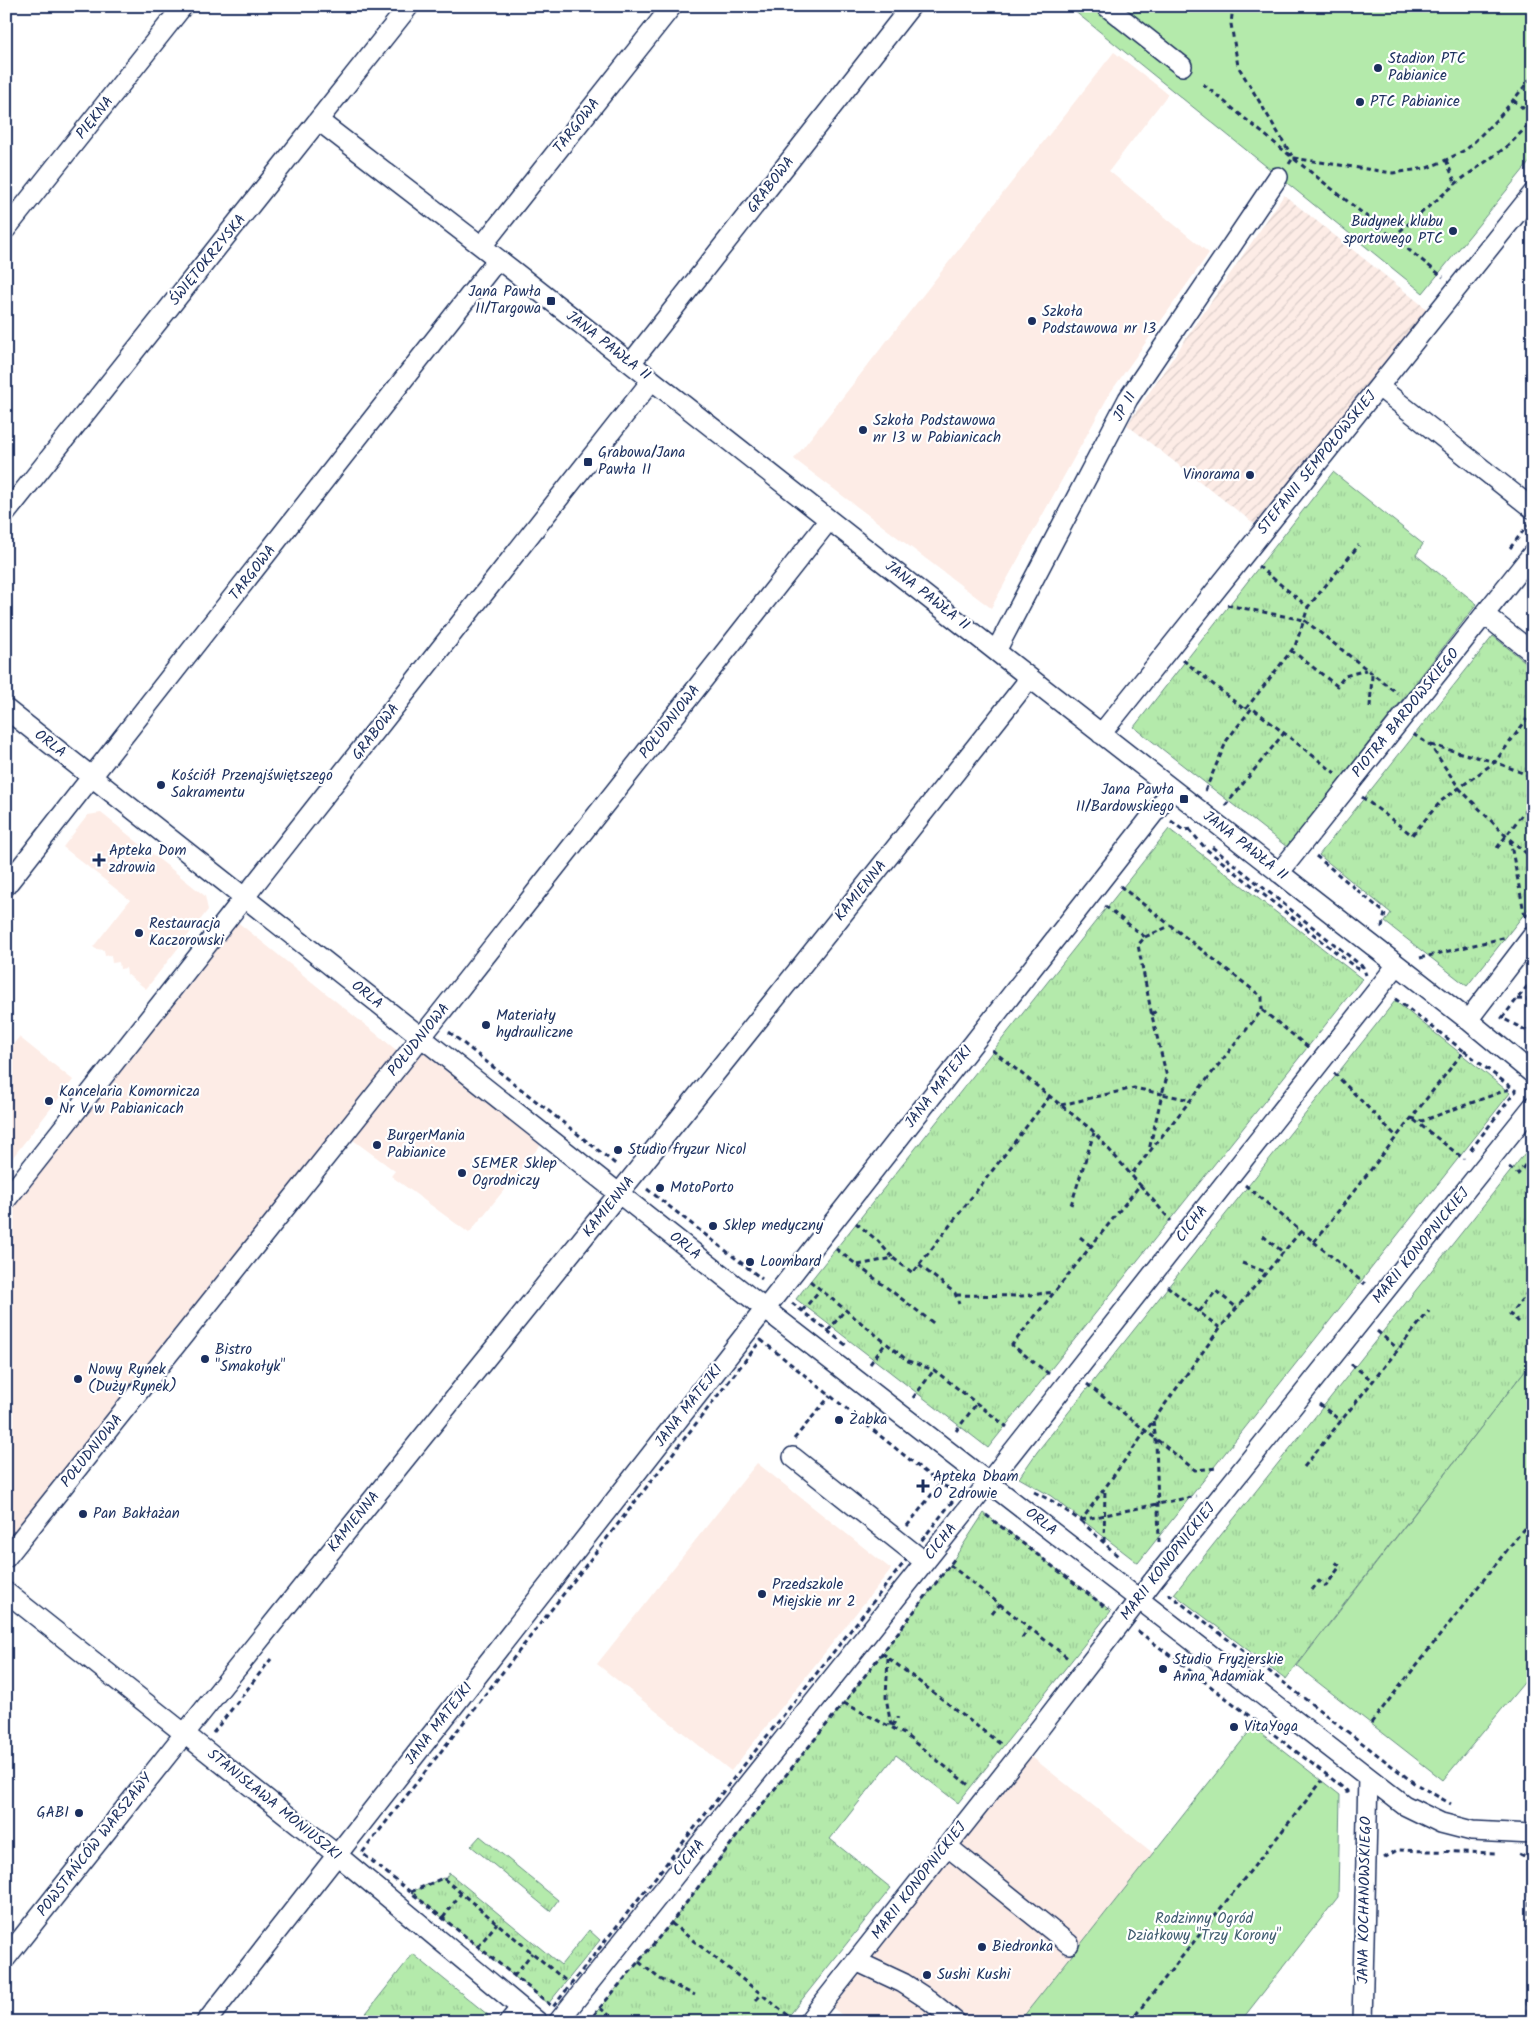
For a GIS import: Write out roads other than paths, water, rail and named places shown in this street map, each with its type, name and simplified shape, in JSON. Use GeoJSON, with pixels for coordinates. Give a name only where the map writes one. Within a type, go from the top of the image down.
{"type":"FeatureCollection","features":[{"type":"Feature","properties":{"kind":"street","name":"PIĘKNA"},"geometry":{"type":"LineString","coordinates":[[6,229],[184,6]]}},
{"type":"Feature","properties":{"kind":"street","name":"ŚWIĘTOKRZYSKA"},"geometry":{"type":"LineString","coordinates":[[6,513],[409,6]]}},
{"type":"Feature","properties":{"kind":"street","name":"TARGOWA"},"geometry":{"type":"LineString","coordinates":[[482,246],[672,6]]}},
{"type":"Feature","properties":{"kind":"street","name":"GRABOWA"},"geometry":{"type":"LineString","coordinates":[[631,363],[911,6]]}},
{"type":"Feature","properties":{"kind":"street"},"geometry":{"type":"LineString","coordinates":[[1106,6],[1182,66]]}},
{"type":"Feature","properties":{"kind":"street","name":"JANA PAWŁA II"},"geometry":{"type":"LineString","coordinates":[[319,121],[482,246],[1172,790],[1468,1020],[1533,1074]]}},
{"type":"Feature","properties":{"kind":"street","name":"JP II"},"geometry":{"type":"LineString","coordinates":[[996,651],[1128,398],[1278,177]]}},
{"type":"Feature","properties":{"kind":"street","name":"STEFANII SEMPOŁOWSKIEJ"},"geometry":{"type":"LineString","coordinates":[[1101,734],[1533,193]]}},
{"type":"Feature","properties":{"kind":"street","name":"TARGOWA"},"geometry":{"type":"LineString","coordinates":[[6,886],[498,259]]}},
{"type":"Feature","properties":{"kind":"street","name":"GRABOWA"},"geometry":{"type":"LineString","coordinates":[[6,1200],[652,380]]}},
{"type":"Feature","properties":{"kind":"street"},"geometry":{"type":"LineString","coordinates":[[1378,387],[1533,509]]}},
{"type":"Feature","properties":{"kind":"street","name":"POŁUDNIOWA"},"geometry":{"type":"LineString","coordinates":[[6,1558],[829,520]]}},
{"type":"Feature","properties":{"kind":"street","name":"PIOTRA BARDOWSKIEGO"},"geometry":{"type":"LineString","coordinates":[[1279,873],[1533,553]]}},
{"type":"Feature","properties":{"kind":"street"},"geometry":{"type":"LineString","coordinates":[[1485,615],[1533,654]]}},
{"type":"Feature","properties":{"kind":"street","name":"KAMIENNA"},"geometry":{"type":"LineString","coordinates":[[184,1733],[620,1194],[1030,678]]}},
{"type":"Feature","properties":{"kind":"street","name":"ORLA"},"geometry":{"type":"LineString","coordinates":[[6,710],[92,776],[765,1310],[989,1481],[1404,1805],[1441,1824],[1472,1832],[1533,1834]]}},
{"type":"Feature","properties":{"kind":"street","name":"JANA MATEJKI"},"geometry":{"type":"LineString","coordinates":[[206,2022],[1172,790]]}},
{"type":"Feature","properties":{"kind":"street"},"geometry":{"type":"LineString","coordinates":[[1468,1020],[1526,930]]}},
{"type":"Feature","properties":{"kind":"street","name":"CICHA"},"geometry":{"type":"LineString","coordinates":[[558,2022],[1397,965]]}},
{"type":"Feature","properties":{"kind":"street","name":"MARII KONOPNICKIEJ"},"geometry":{"type":"LineString","coordinates":[[808,2022],[1139,1599],[1533,1106]]}},
{"type":"Feature","properties":{"kind":"street"},"geometry":{"type":"LineString","coordinates":[[793,1457],[925,1562]]}},
{"type":"Feature","properties":{"kind":"street","name":"STANISŁAWA MONIUSZKI"},"geometry":{"type":"LineString","coordinates":[[6,1592],[336,1854],[514,2015],[538,2022]]}},
{"type":"Feature","properties":{"kind":"street","name":"POWSTAŃCÓW WARSZAWY"},"geometry":{"type":"LineString","coordinates":[[6,1958],[184,1733]]}},
{"type":"Feature","properties":{"kind":"street","name":"JANA KOCHANOWSKIEGO"},"geometry":{"type":"LineString","coordinates":[[1362,2022],[1368,1777]]}},
{"type":"Feature","properties":{"kind":"street"},"geometry":{"type":"LineString","coordinates":[[947,1846],[1069,1944]]}},
{"type":"Feature","properties":{"kind":"street"},"geometry":{"type":"LineString","coordinates":[[856,1961],[903,1983],[956,2022]]}},
{"type":"Feature","properties":{"kind":"place","name":"Stadion PTC Pabianice"},"geometry":{"type":"Point","coordinates":[1378,68]}},
{"type":"Feature","properties":{"kind":"place","name":"PTC Pabianice"},"geometry":{"type":"Point","coordinates":[1360,102]}},
{"type":"Feature","properties":{"kind":"place","name":"Budynek klubu sportowego PTC"},"geometry":{"type":"Point","coordinates":[1453,231]}},
{"type":"Feature","properties":{"kind":"place","name":"Jana Pawła II/Targowa"},"geometry":{"type":"Point","coordinates":[551,301]}},
{"type":"Feature","properties":{"kind":"place","name":"Szkoła Podstawowa nr 13"},"geometry":{"type":"Point","coordinates":[1032,321]}},
{"type":"Feature","properties":{"kind":"place","name":"Szkoła Podstawowa nr 13 w Pabianicach"},"geometry":{"type":"Point","coordinates":[863,430]}},
{"type":"Feature","properties":{"kind":"place","name":"Grabowa/Jana Pawła II"},"geometry":{"type":"Point","coordinates":[588,462]}},
{"type":"Feature","properties":{"kind":"place","name":"Vinorama"},"geometry":{"type":"Point","coordinates":[1250,475]}},
{"type":"Feature","properties":{"kind":"place","name":"Kościół Przenajświętszego Sakramentu"},"geometry":{"type":"Point","coordinates":[161,785]}},
{"type":"Feature","properties":{"kind":"place","name":"Jana Pawła II/Bardowskiego"},"geometry":{"type":"Point","coordinates":[1184,799]}},
{"type":"Feature","properties":{"kind":"place","name":"Apteka Dom zdrowia"},"geometry":{"type":"Point","coordinates":[99,860]}},
{"type":"Feature","properties":{"kind":"place","name":"Restauracja Kaczorowski"},"geometry":{"type":"Point","coordinates":[139,933]}},
{"type":"Feature","properties":{"kind":"place","name":"Materiały hydrauliczne"},"geometry":{"type":"Point","coordinates":[486,1025]}},
{"type":"Feature","properties":{"kind":"place","name":"Kancelaria Komornicza Nr V w Pabianicach"},"geometry":{"type":"Point","coordinates":[49,1101]}},
{"type":"Feature","properties":{"kind":"place","name":"BurgerMania Pabianice"},"geometry":{"type":"Point","coordinates":[377,1145]}},
{"type":"Feature","properties":{"kind":"place","name":"Studio fryzur Nicol"},"geometry":{"type":"Point","coordinates":[618,1150]}},
{"type":"Feature","properties":{"kind":"place","name":"SEMER Sklep Ogrodniczy"},"geometry":{"type":"Point","coordinates":[462,1173]}},
{"type":"Feature","properties":{"kind":"place","name":"MotoPorto"},"geometry":{"type":"Point","coordinates":[660,1188]}},
{"type":"Feature","properties":{"kind":"place","name":"Sklep medyczny"},"geometry":{"type":"Point","coordinates":[713,1226]}},
{"type":"Feature","properties":{"kind":"place","name":"Loombard"},"geometry":{"type":"Point","coordinates":[750,1262]}},
{"type":"Feature","properties":{"kind":"place","name":"Bistro \"Smakołyk\""},"geometry":{"type":"Point","coordinates":[205,1359]}},
{"type":"Feature","properties":{"kind":"place","name":"Nowy Rynek (Duży Rynek)"},"geometry":{"type":"Point","coordinates":[78,1379]}},
{"type":"Feature","properties":{"kind":"place","name":"Żabka"},"geometry":{"type":"Point","coordinates":[839,1420]}},
{"type":"Feature","properties":{"kind":"place","name":"Apteka Dbam O Zdrowie"},"geometry":{"type":"Point","coordinates":[923,1486]}},
{"type":"Feature","properties":{"kind":"place","name":"Pan Bakłażan"},"geometry":{"type":"Point","coordinates":[83,1514]}},
{"type":"Feature","properties":{"kind":"place","name":"Przedszkole Miejskie nr 2"},"geometry":{"type":"Point","coordinates":[762,1594]}},
{"type":"Feature","properties":{"kind":"place","name":"Studio Fryzjerskie Anna Adamiak"},"geometry":{"type":"Point","coordinates":[1163,1669]}},
{"type":"Feature","properties":{"kind":"place","name":"VitaYoga"},"geometry":{"type":"Point","coordinates":[1234,1727]}},
{"type":"Feature","properties":{"kind":"place","name":"GABI"},"geometry":{"type":"Point","coordinates":[79,1813]}},
{"type":"Feature","properties":{"kind":"place","name":"Biedronka"},"geometry":{"type":"Point","coordinates":[982,1947]}},
{"type":"Feature","properties":{"kind":"place","name":"Sushi Kushi"},"geometry":{"type":"Point","coordinates":[927,1975]}},
{"type":"Feature","properties":{"kind":"park label","name":"Rodzinny Ogród Działkowy \"Trzy Korony\""},"geometry":{"type":"Point","coordinates":[1204,1928]}}]}
